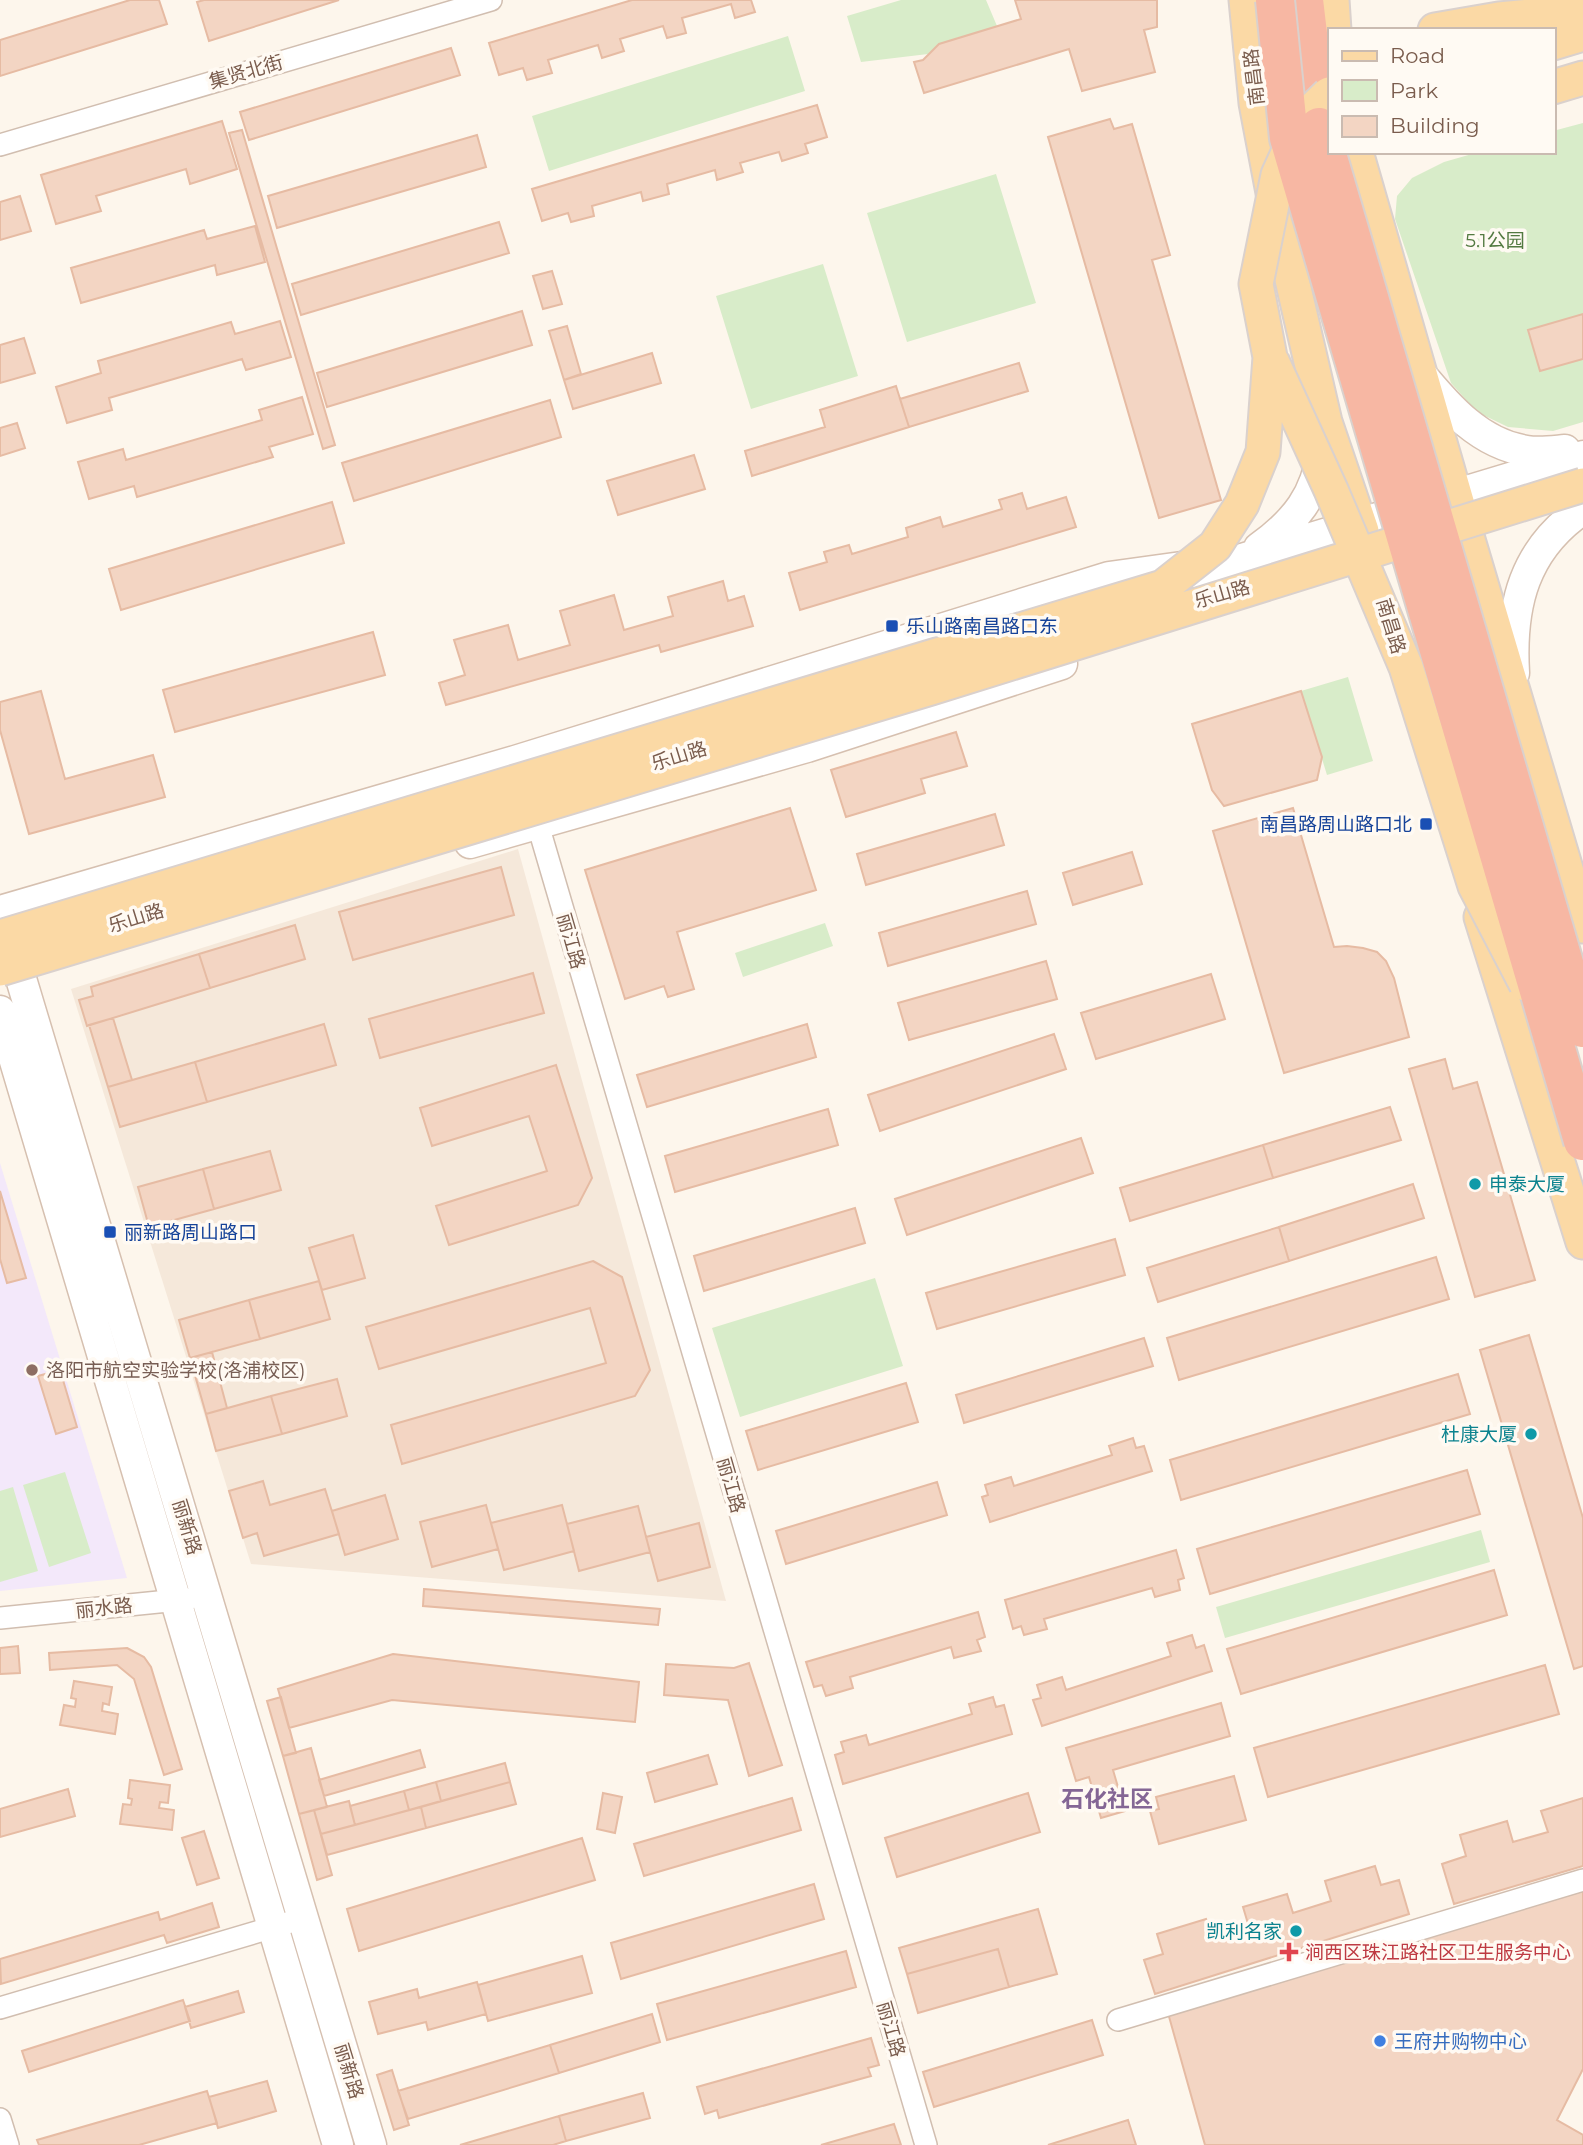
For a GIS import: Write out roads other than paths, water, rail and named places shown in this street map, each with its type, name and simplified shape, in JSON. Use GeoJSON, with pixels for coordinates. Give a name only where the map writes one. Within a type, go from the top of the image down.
{"type":"FeatureCollection","features":[{"type":"Feature","properties":{"kind":"highway","name":"南昌路"},"geometry":{"type":"LineString","coordinates":[[1275,0],[1289,138],[1568,1032]]}},
{"type":"Feature","properties":{"kind":"highway","name":"南昌路"},"geometry":{"type":"LineString","coordinates":[[1304,0],[1319,127],[1568,1032],[1583,1141]]}},
{"type":"Feature","properties":{"kind":"main road","name":"南昌路"},"geometry":{"type":"LineString","coordinates":[[1245,0],[1256,103],[1278,219],[1325,422],[1361,525],[1583,1242]]}},
{"type":"Feature","properties":{"kind":"main road"},"geometry":{"type":"LineString","coordinates":[[1332,0],[1334,28]]}},
{"type":"Feature","properties":{"kind":"main road"},"geometry":{"type":"LineString","coordinates":[[1447,28],[1499,19],[1583,11]]}},
{"type":"Feature","properties":{"kind":"main road"},"geometry":{"type":"LineString","coordinates":[[1555,42],[1583,34]]}},
{"type":"Feature","properties":{"kind":"main road"},"geometry":{"type":"LineString","coordinates":[[1555,86],[1583,78]]}},
{"type":"Feature","properties":{"kind":"main road"},"geometry":{"type":"LineString","coordinates":[[1328,95],[1304,118],[1278,174],[1256,284],[1270,357],[1331,490],[1406,667],[1475,886],[1568,1032]]}},
{"type":"Feature","properties":{"kind":"main road"},"geometry":{"type":"LineString","coordinates":[[1256,103],[1315,148]]}},
{"type":"Feature","properties":{"kind":"main road"},"geometry":{"type":"LineString","coordinates":[[1278,219],[1328,120]]}},
{"type":"Feature","properties":{"kind":"main road"},"geometry":{"type":"LineString","coordinates":[[1357,154],[1583,926]]}},
{"type":"Feature","properties":{"kind":"main road"},"geometry":{"type":"LineString","coordinates":[[4,946],[1163,587],[1215,546],[1242,504],[1263,452],[1270,357]]}},
{"type":"Feature","properties":{"kind":"main road"},"geometry":{"type":"LineString","coordinates":[[1419,373],[1451,410],[1495,441],[1528,451],[1583,449]]}},
{"type":"Feature","properties":{"kind":"main road"},"geometry":{"type":"LineString","coordinates":[[1245,558],[1280,533],[1300,512],[1314,486],[1325,422]]}},
{"type":"Feature","properties":{"kind":"main road","name":"乐山路"},"geometry":{"type":"LineString","coordinates":[[4,946],[1117,607],[1245,558],[1583,456]]}},
{"type":"Feature","properties":{"kind":"main road"},"geometry":{"type":"LineString","coordinates":[[4,946],[931,688],[1583,485]]}},
{"type":"Feature","properties":{"kind":"main road","name":"乐山路"},"geometry":{"type":"LineString","coordinates":[[4,946],[463,845],[538,825],[807,747],[1371,563],[1583,498]]}},
{"type":"Feature","properties":{"kind":"main road"},"geometry":{"type":"LineString","coordinates":[[1515,698],[1514,626],[1519,592],[1534,559],[1554,533],[1583,509]]}},
{"type":"Feature","properties":{"kind":"main road","name":"乐山路"},"geometry":{"type":"LineString","coordinates":[[4,946],[1283,576],[1371,563]]}},
{"type":"Feature","properties":{"kind":"main road","name":"丽新路"},"geometry":{"type":"LineString","coordinates":[[4,946],[208,1597],[371,2145]]}},
{"type":"Feature","properties":{"kind":"main road"},"geometry":{"type":"LineString","coordinates":[[1513,1017],[1524,991],[1541,976],[1564,972],[1583,978]]}},
{"type":"Feature","properties":{"kind":"main road","name":"丽新路"},"geometry":{"type":"LineString","coordinates":[[0,1011],[338,2145]]}},
{"type":"Feature","properties":{"kind":"street","name":"集贤北街"},"geometry":{"type":"LineString","coordinates":[[0,145],[425,9],[491,0]]}},
{"type":"Feature","properties":{"kind":"street","name":"丽江路"},"geometry":{"type":"LineString","coordinates":[[538,825],[926,2145]]}},
{"type":"Feature","properties":{"kind":"street","name":"丽水路"},"geometry":{"type":"LineString","coordinates":[[0,1618],[208,1597]]}},
{"type":"Feature","properties":{"kind":"street"},"geometry":{"type":"LineString","coordinates":[[1118,2020],[1583,1881]]}},
{"type":"Feature","properties":{"kind":"street"},"geometry":{"type":"LineString","coordinates":[[0,2008],[304,1918]]}},
{"type":"Feature","properties":{"kind":"street"},"geometry":{"type":"LineString","coordinates":[[0,2119],[8,2145]]}},
{"type":"Feature","properties":{"kind":"place","name":"乐山路南昌路口东"},"geometry":{"type":"Point","coordinates":[892,626]}},
{"type":"Feature","properties":{"kind":"place","name":"南昌路周山路口北"},"geometry":{"type":"Point","coordinates":[1426,824]}},
{"type":"Feature","properties":{"kind":"place","name":"申泰大厦"},"geometry":{"type":"Point","coordinates":[1475,1184]}},
{"type":"Feature","properties":{"kind":"place","name":"丽新路周山路口"},"geometry":{"type":"Point","coordinates":[110,1232]}},
{"type":"Feature","properties":{"kind":"place","name":"洛阳市航空实验学校(洛浦校区)"},"geometry":{"type":"Point","coordinates":[32,1370]}},
{"type":"Feature","properties":{"kind":"place","name":"杜康大厦"},"geometry":{"type":"Point","coordinates":[1531,1434]}},
{"type":"Feature","properties":{"kind":"place","name":"凯利名家"},"geometry":{"type":"Point","coordinates":[1296,1931]}},
{"type":"Feature","properties":{"kind":"place","name":"涧西区珠江路社区卫生服务中心"},"geometry":{"type":"Point","coordinates":[1289,1952]}},
{"type":"Feature","properties":{"kind":"place","name":"王府井购物中心"},"geometry":{"type":"Point","coordinates":[1380,2041]}},
{"type":"Feature","properties":{"kind":"district","name":"石化社区"},"geometry":{"type":"Point","coordinates":[1107,1799]}},
{"type":"Feature","properties":{"kind":"park label","name":"5.1公园"},"geometry":{"type":"Point","coordinates":[1495,240]}}]}
